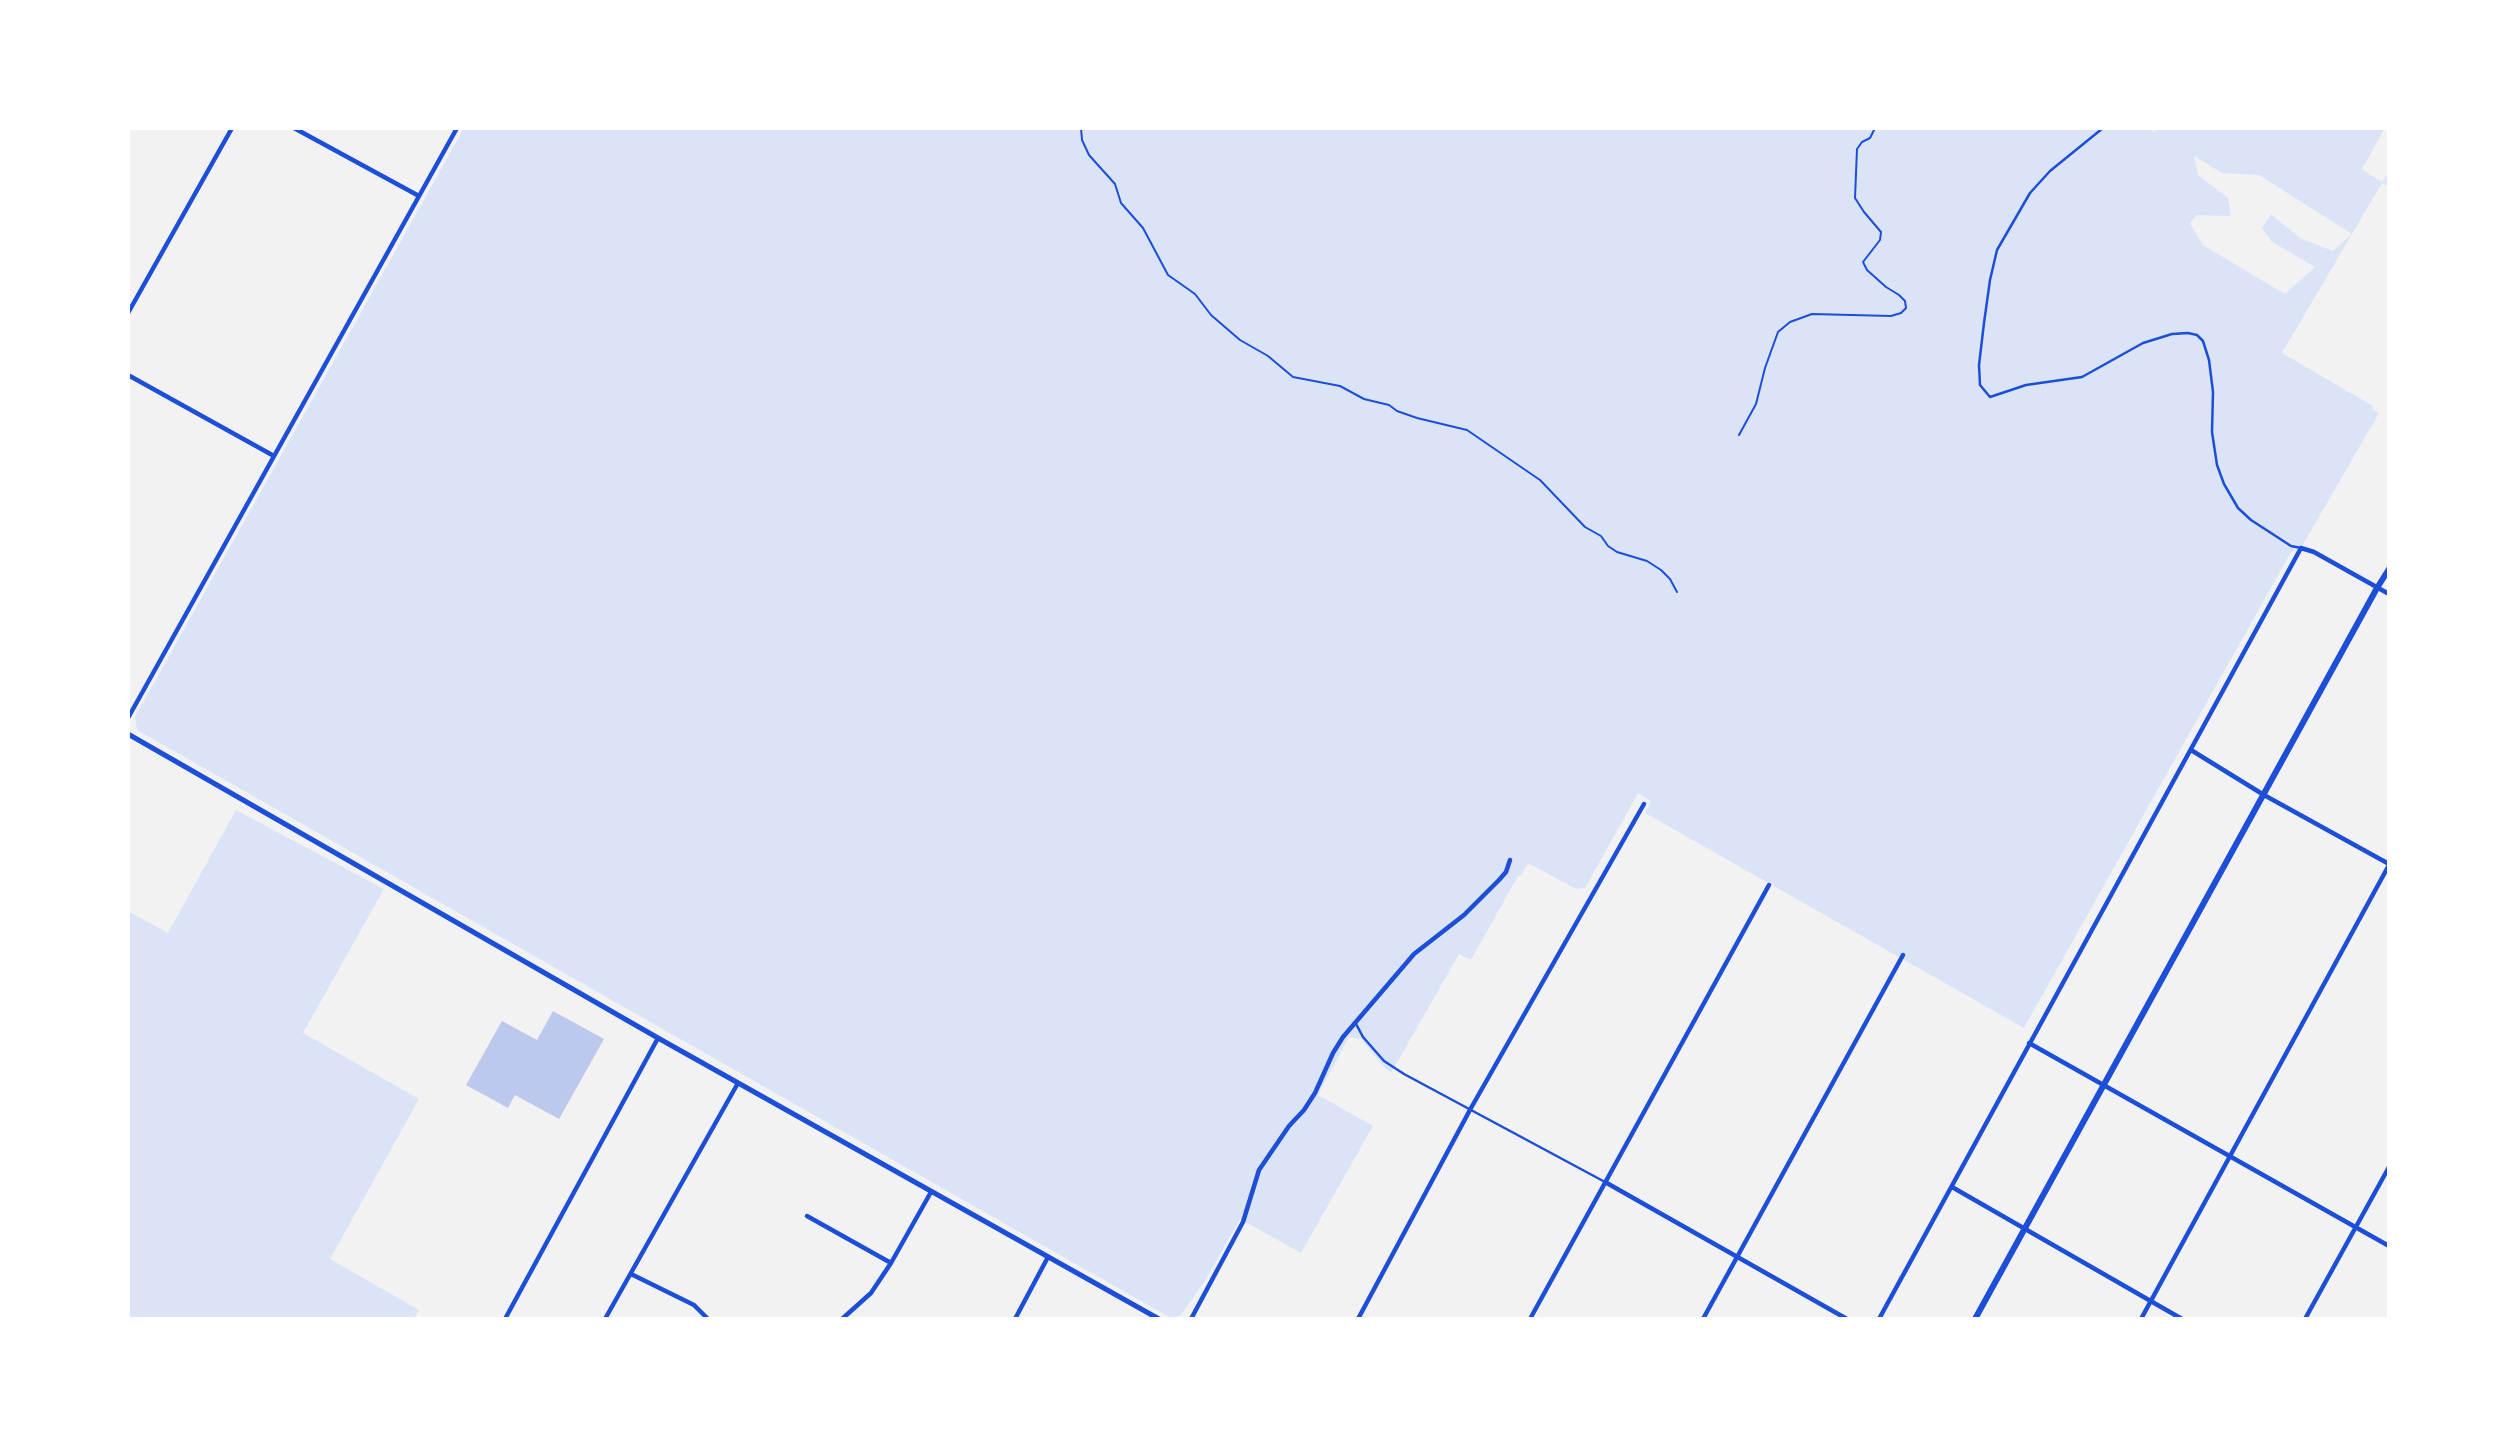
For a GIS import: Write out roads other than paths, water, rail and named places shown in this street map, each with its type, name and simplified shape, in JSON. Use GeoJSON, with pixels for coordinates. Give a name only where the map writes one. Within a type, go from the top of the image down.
{"type":"FeatureCollection","features":[{"type":"Feature","properties":{"kind":"main road"},"geometry":{"type":"LineString","coordinates":[[1975,1319],[2389,569]]}},
{"type":"Feature","properties":{"kind":"street"},"geometry":{"type":"LineString","coordinates":[[128,313],[232,128]]}},
{"type":"Feature","properties":{"kind":"street"},"geometry":{"type":"LineString","coordinates":[[294,128],[419,196]]}},
{"type":"Feature","properties":{"kind":"street"},"geometry":{"type":"LineString","coordinates":[[128,718],[457,128]]}},
{"type":"Feature","properties":{"kind":"street"},"geometry":{"type":"LineString","coordinates":[[128,375],[274,456]]}},
{"type":"Feature","properties":{"kind":"street"},"geometry":{"type":"LineString","coordinates":[[1879,1319],[2301,548],[2314,552],[2389,594]]}},
{"type":"Feature","properties":{"kind":"street"},"geometry":{"type":"LineString","coordinates":[[128,734],[658,1038],[1159,1319]]}},
{"type":"Feature","properties":{"kind":"street"},"geometry":{"type":"LineString","coordinates":[[2141,1319],[2389,865],[2264,795],[2191,750]]}},
{"type":"Feature","properties":{"kind":"street"},"geometry":{"type":"LineString","coordinates":[[1358,1319],[1471,1108],[1644,804]]}},
{"type":"Feature","properties":{"kind":"street"},"geometry":{"type":"LineString","coordinates":[[1191,1319],[1244,1222],[1259,1170],[1315,1093],[1333,1053],[1355,1022],[1414,954],[1464,915],[1506,872],[1510,860]]}},
{"type":"Feature","properties":{"kind":"street"},"geometry":{"type":"LineString","coordinates":[[1530,1319],[1769,886]]}},
{"type":"Feature","properties":{"kind":"street"},"geometry":{"type":"LineString","coordinates":[[1703,1319],[1903,955]]}},
{"type":"Feature","properties":{"kind":"street"},"geometry":{"type":"LineString","coordinates":[[506,1319],[658,1038]]}},
{"type":"Feature","properties":{"kind":"street"},"geometry":{"type":"LineString","coordinates":[[2029,1043],[2389,1246]]}},
{"type":"Feature","properties":{"kind":"street"},"geometry":{"type":"LineString","coordinates":[[606,1319],[738,1082]]}},
{"type":"Feature","properties":{"kind":"street"},"geometry":{"type":"LineString","coordinates":[[2305,1319],[2389,1167]]}},
{"type":"Feature","properties":{"kind":"street"},"geometry":{"type":"LineString","coordinates":[[1605,1182],[1847,1319]]}},
{"type":"Feature","properties":{"kind":"street"},"geometry":{"type":"LineString","coordinates":[[1951,1187],[2182,1319]]}},
{"type":"Feature","properties":{"kind":"street"},"geometry":{"type":"LineString","coordinates":[[842,1319],[871,1293],[932,1192]]}},
{"type":"Feature","properties":{"kind":"street"},"geometry":{"type":"LineString","coordinates":[[807,1216],[891,1263]]}},
{"type":"Feature","properties":{"kind":"street"},"geometry":{"type":"LineString","coordinates":[[1015,1319],[1048,1257]]}},
{"type":"Feature","properties":{"kind":"street"},"geometry":{"type":"LineString","coordinates":[[631,1274],[694,1305],[708,1319]]}},
{"type":"Feature","properties":{"kind":"lane"},"geometry":{"type":"LineString","coordinates":[[2103,128],[2050,171],[2030,193],[1997,250],[1990,280],[1979,365],[1980,385],[1990,397],[2026,385],[2082,377],[2128,351],[2158,338],[2188,332],[2197,335],[2207,350],[2212,376],[2212,432],[2217,465],[2224,484],[2238,508],[2270,533],[2291,546],[2301,548]]}},
{"type":"Feature","properties":{"kind":"lane"},"geometry":{"type":"LineString","coordinates":[[1355,1022],[1363,1037],[1384,1061],[1404,1074],[1605,1182]]}}]}
